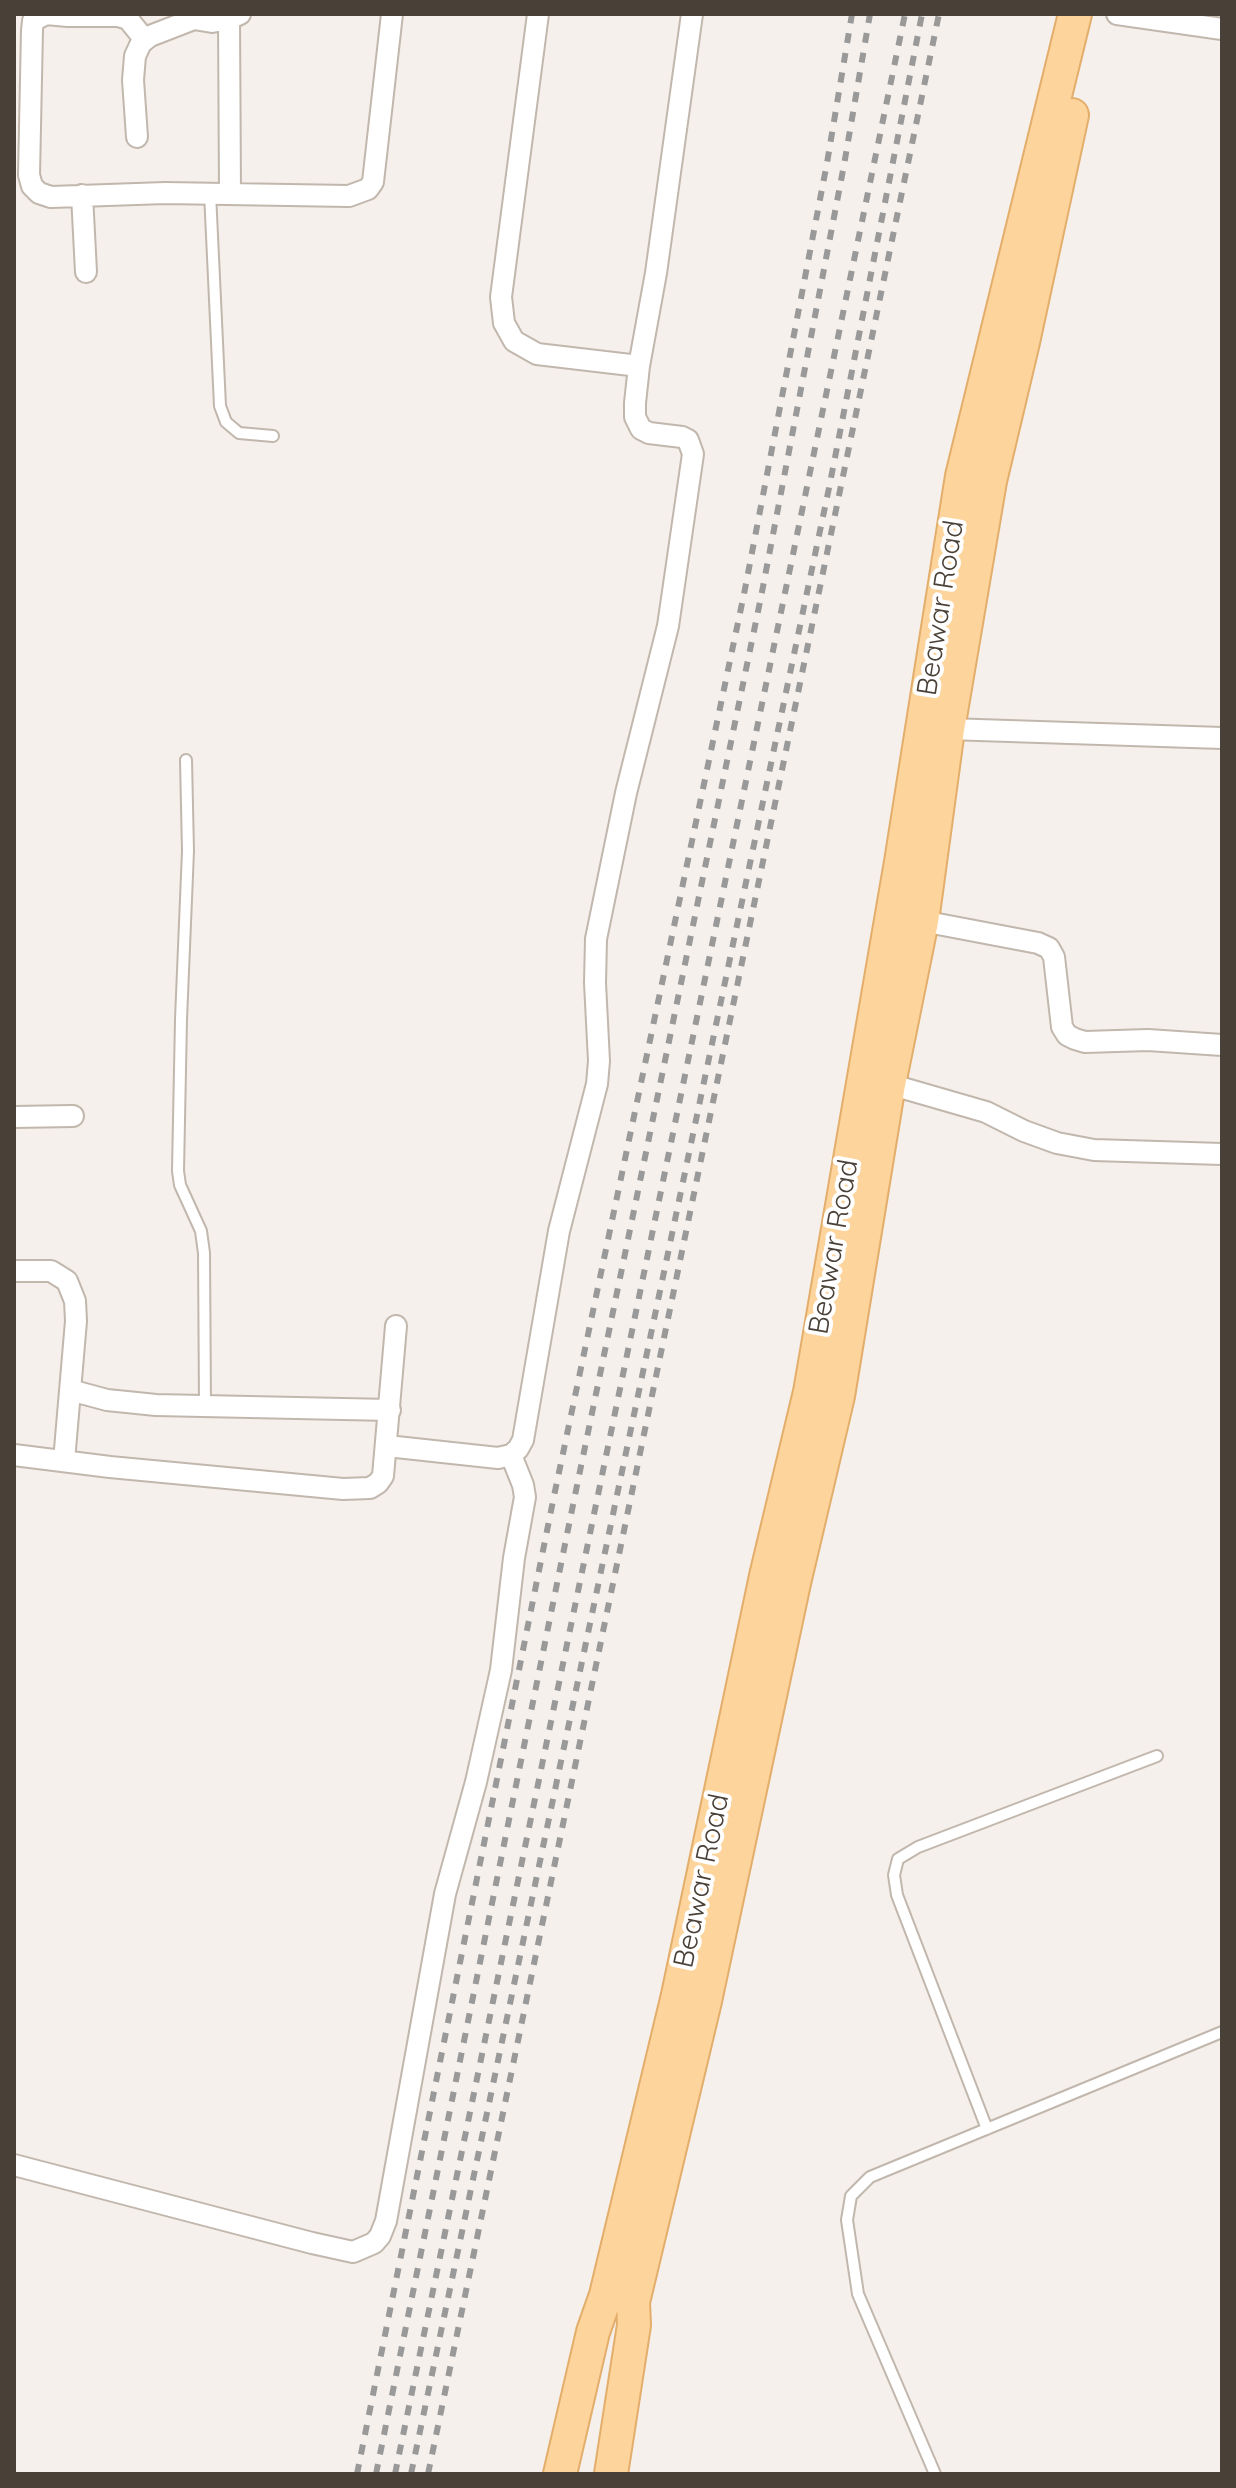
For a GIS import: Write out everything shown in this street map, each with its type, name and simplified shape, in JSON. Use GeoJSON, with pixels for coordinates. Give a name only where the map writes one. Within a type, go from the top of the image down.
{"type":"FeatureCollection","features":[{"type":"Feature","properties":{"kind":"main road","name":"Beawar Road"},"geometry":{"type":"LineString","coordinates":[[560,2474],[678,1995],[763,1592],[810,1392],[901,862],[962,476],[1075,14]]}},
{"type":"Feature","properties":{"kind":"main road","name":"Beawar Road"},"geometry":{"type":"LineString","coordinates":[[611,2474],[633,2338],[633,2302],[705,2001],[794,1583],[838,1396],[889,1084],[922,921],[948,729],[990,481],[1094,14]]}},
{"type":"Feature","properties":{"kind":"street"},"geometry":{"type":"LineString","coordinates":[[145,40],[128,19],[118,16],[46,14],[33,21],[22,135],[32,186],[39,193],[51,197],[220,193],[349,196],[368,189],[373,182],[392,14]]}},
{"type":"Feature","properties":{"kind":"street"},"geometry":{"type":"LineString","coordinates":[[538,14],[501,297],[504,323],[514,341],[537,354],[639,366]]}},
{"type":"Feature","properties":{"kind":"street"},"geometry":{"type":"LineString","coordinates":[[387,1446],[498,1458],[511,1455],[523,1440],[559,1231],[597,1084],[596,939],[626,793],[668,626],[693,454],[688,440],[649,433],[638,425],[635,403],[692,14]]}},
{"type":"Feature","properties":{"kind":"street"},"geometry":{"type":"LineString","coordinates":[[1117,14],[1222,29]]}},
{"type":"Feature","properties":{"kind":"street"},"geometry":{"type":"LineString","coordinates":[[137,137],[133,80],[135,56],[141,43],[194,16],[212,22],[235,17],[220,193]]}},
{"type":"Feature","properties":{"kind":"street"},"geometry":{"type":"LineString","coordinates":[[82,195],[86,272]]}},
{"type":"Feature","properties":{"kind":"street"},"geometry":{"type":"LineString","coordinates":[[948,729],[1222,738]]}},
{"type":"Feature","properties":{"kind":"street"},"geometry":{"type":"LineString","coordinates":[[922,921],[1038,943],[1049,948],[1054,957],[1062,1027],[1067,1035],[1075,1039],[1085,1042],[1148,1040],[1222,1045]]}},
{"type":"Feature","properties":{"kind":"street"},"geometry":{"type":"LineString","coordinates":[[889,1084],[986,1112],[1057,1143],[1094,1150],[1222,1154]]}},
{"type":"Feature","properties":{"kind":"street"},"geometry":{"type":"LineString","coordinates":[[14,1117],[73,1116]]}},
{"type":"Feature","properties":{"kind":"street"},"geometry":{"type":"LineString","coordinates":[[14,1271],[51,1271],[67,1281],[75,1301],[64,1461]]}},
{"type":"Feature","properties":{"kind":"street"},"geometry":{"type":"LineString","coordinates":[[14,1455],[360,1490],[378,1483],[383,1476],[396,1326]]}},
{"type":"Feature","properties":{"kind":"street"},"geometry":{"type":"LineString","coordinates":[[70,1390],[107,1400],[156,1405],[390,1410]]}},
{"type":"Feature","properties":{"kind":"street"},"geometry":{"type":"LineString","coordinates":[[14,2165],[353,2252],[374,2243],[380,2236],[386,2221],[445,1894],[476,1782],[501,1670],[514,1558],[525,1497],[511,1455]]}},
{"type":"Feature","properties":{"kind":"lane"},"geometry":{"type":"LineString","coordinates":[[220,193],[220,406],[226,422],[239,433],[273,436]]}},
{"type":"Feature","properties":{"kind":"lane"},"geometry":{"type":"LineString","coordinates":[[186,760],[188,851],[178,1171],[180,1185],[201,1231],[204,1253],[205,1407]]}},
{"type":"Feature","properties":{"kind":"lane"},"geometry":{"type":"LineString","coordinates":[[987,2129],[897,1895],[894,1875],[898,1859],[918,1847],[1157,1756]]}},
{"type":"Feature","properties":{"kind":"lane"},"geometry":{"type":"LineString","coordinates":[[935,2474],[858,2294],[847,2220],[851,2196],[870,2177],[1222,2032]]}},
{"type":"Feature","properties":{"kind":"railway"},"geometry":{"type":"LineString","coordinates":[[357,2474],[554,1496],[744,594],[827,163],[852,14]]}},
{"type":"Feature","properties":{"kind":"railway"},"geometry":{"type":"LineString","coordinates":[[376,2474],[761,597],[870,14]]}},
{"type":"Feature","properties":{"kind":"railway"},"geometry":{"type":"LineString","coordinates":[[395,2474],[905,14]]}},
{"type":"Feature","properties":{"kind":"railway"},"geometry":{"type":"LineString","coordinates":[[411,2474],[829,488],[922,14]]}},
{"type":"Feature","properties":{"kind":"railway"},"geometry":{"type":"LineString","coordinates":[[428,2474],[939,14]]}}]}
